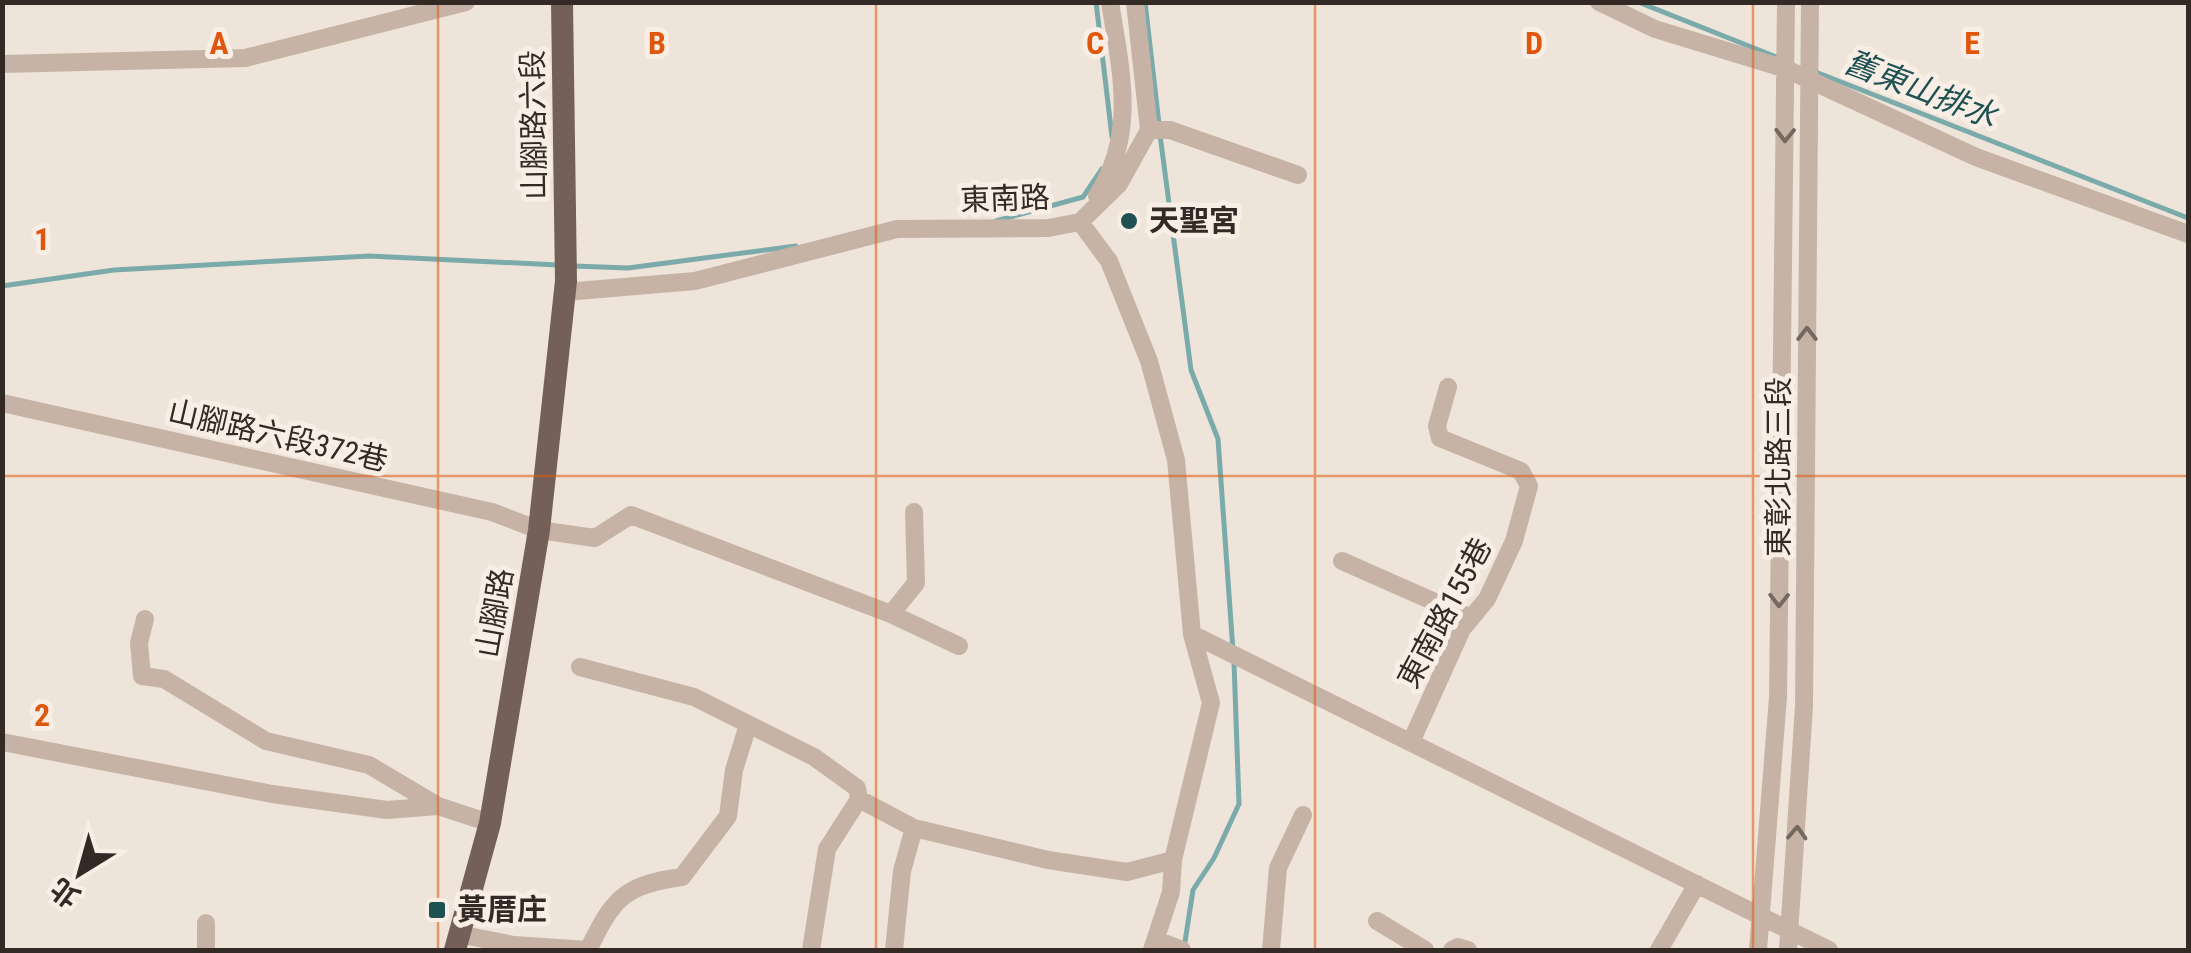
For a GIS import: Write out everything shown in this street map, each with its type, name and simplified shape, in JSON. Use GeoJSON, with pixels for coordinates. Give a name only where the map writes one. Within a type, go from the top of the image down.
{"type":"FeatureCollection","features":[{"type":"Feature","properties":{"kind":"main road","name":"山腳路六段"},"geometry":{"type":"LineString","coordinates":[[562,2],[566,286]]}},
{"type":"Feature","properties":{"kind":"main road","name":"山腳路"},"geometry":{"type":"LineString","coordinates":[[459,943],[490,823],[540,530],[566,286]]}},
{"type":"Feature","properties":{"kind":"street"},"geometry":{"type":"LineString","coordinates":[[2,64],[244,58],[466,2]]}},
{"type":"Feature","properties":{"kind":"street"},"geometry":{"type":"LineString","coordinates":[[1080,222],[1113,170],[1121,146],[1126,104],[1110,2]]}},
{"type":"Feature","properties":{"kind":"street"},"geometry":{"type":"LineString","coordinates":[[1080,222],[1129,171],[1149,130],[1135,2]]}},
{"type":"Feature","properties":{"kind":"street"},"geometry":{"type":"LineString","coordinates":[[1599,2],[1655,29],[1809,78],[1976,157],[2188,234]]}},
{"type":"Feature","properties":{"kind":"street","name":"東彰北路三段"},"geometry":{"type":"LineString","coordinates":[[1758,950],[1778,697],[1786,2]]}},
{"type":"Feature","properties":{"kind":"street","name":"東彰北路三段"},"geometry":{"type":"LineString","coordinates":[[1788,950],[1804,706],[1810,2]]}},
{"type":"Feature","properties":{"kind":"street"},"geometry":{"type":"LineString","coordinates":[[1149,130],[1170,130],[1298,176]]}},
{"type":"Feature","properties":{"kind":"street","name":"東南路"},"geometry":{"type":"LineString","coordinates":[[566,286],[694,281],[897,230],[1048,228],[1080,222],[1109,260],[1149,360],[1176,460],[1192,634],[1211,703],[1173,860],[1171,892],[1154,945]]}},
{"type":"Feature","properties":{"kind":"street","name":"東南路155巷"},"geometry":{"type":"LineString","coordinates":[[1411,742],[1470,618],[1487,599],[1507,556],[1529,486],[1521,471],[1440,438],[1438,426],[1448,387]]}},
{"type":"Feature","properties":{"kind":"street","name":"山腳路六段372巷"},"geometry":{"type":"LineString","coordinates":[[2,403],[492,512],[540,530],[595,538],[631,514],[891,614]]}},
{"type":"Feature","properties":{"kind":"street"},"geometry":{"type":"LineString","coordinates":[[914,512],[916,583],[891,614],[959,646]]}},
{"type":"Feature","properties":{"kind":"street"},"geometry":{"type":"LineString","coordinates":[[1342,561],[1470,618]]}},
{"type":"Feature","properties":{"kind":"street"},"geometry":{"type":"LineString","coordinates":[[145,619],[139,643],[142,676],[164,679],[266,740],[369,765],[438,806],[490,823]]}},
{"type":"Feature","properties":{"kind":"street"},"geometry":{"type":"LineString","coordinates":[[1192,634],[1829,950]]}},
{"type":"Feature","properties":{"kind":"street"},"geometry":{"type":"LineString","coordinates":[[580,667],[694,697],[814,757],[857,788],[859,799],[827,849],[811,950]]}},
{"type":"Feature","properties":{"kind":"street"},"geometry":{"type":"LineString","coordinates":[[459,943],[588,950],[610,905],[643,882],[682,876],[728,816],[734,770],[748,725]]}},
{"type":"Feature","properties":{"kind":"street"},"geometry":{"type":"LineString","coordinates":[[2,742],[272,794],[387,810],[438,806]]}},
{"type":"Feature","properties":{"kind":"street"},"geometry":{"type":"LineString","coordinates":[[859,799],[914,828],[1048,860],[1127,872],[1173,860]]}},
{"type":"Feature","properties":{"kind":"street"},"geometry":{"type":"LineString","coordinates":[[1271,950],[1278,868],[1303,815]]}},
{"type":"Feature","properties":{"kind":"street"},"geometry":{"type":"LineString","coordinates":[[894,950],[902,871],[914,828]]}},
{"type":"Feature","properties":{"kind":"street"},"geometry":{"type":"LineString","coordinates":[[1659,950],[1697,884]]}},
{"type":"Feature","properties":{"kind":"street"},"geometry":{"type":"LineString","coordinates":[[1376,921],[1424,950]]}},
{"type":"Feature","properties":{"kind":"street"},"geometry":{"type":"LineString","coordinates":[[206,923],[206,950]]}},
{"type":"Feature","properties":{"kind":"street"},"geometry":{"type":"LineString","coordinates":[[1154,945],[1182,950]]}},
{"type":"Feature","properties":{"kind":"street"},"geometry":{"type":"LineString","coordinates":[[1452,950],[1468,950]]}},
{"type":"Feature","properties":{"kind":"waterway"},"geometry":{"type":"LineString","coordinates":[[1096,2],[1112,137]]}},
{"type":"Feature","properties":{"kind":"waterway"},"geometry":{"type":"LineString","coordinates":[[1145,2],[1159,124]]}},
{"type":"Feature","properties":{"kind":"waterway","name":"舊東山排水"},"geometry":{"type":"LineString","coordinates":[[1638,2],[1779,58]]}},
{"type":"Feature","properties":{"kind":"waterway","name":"舊東山排水"},"geometry":{"type":"LineString","coordinates":[[1813,71],[2188,218]]}},
{"type":"Feature","properties":{"kind":"waterway"},"geometry":{"type":"LineString","coordinates":[[1160,135],[1191,370],[1218,439],[1233,651]]}},
{"type":"Feature","properties":{"kind":"waterway"},"geometry":{"type":"LineString","coordinates":[[996,221],[1083,197],[1102,169]]}},
{"type":"Feature","properties":{"kind":"waterway"},"geometry":{"type":"LineString","coordinates":[[574,266],[628,268],[796,246]]}},
{"type":"Feature","properties":{"kind":"waterway"},"geometry":{"type":"LineString","coordinates":[[2,286],[114,270],[369,256],[558,265]]}},
{"type":"Feature","properties":{"kind":"waterway"},"geometry":{"type":"LineString","coordinates":[[1184,948],[1193,890],[1214,858],[1239,804],[1234,662]]}},
{"type":"Feature","properties":{"kind":"place","name":"天聖宮"},"geometry":{"type":"Point","coordinates":[1129,221]}},
{"type":"Feature","properties":{"kind":"place","name":"黃厝庄"},"geometry":{"type":"Point","coordinates":[437,910]}}]}
